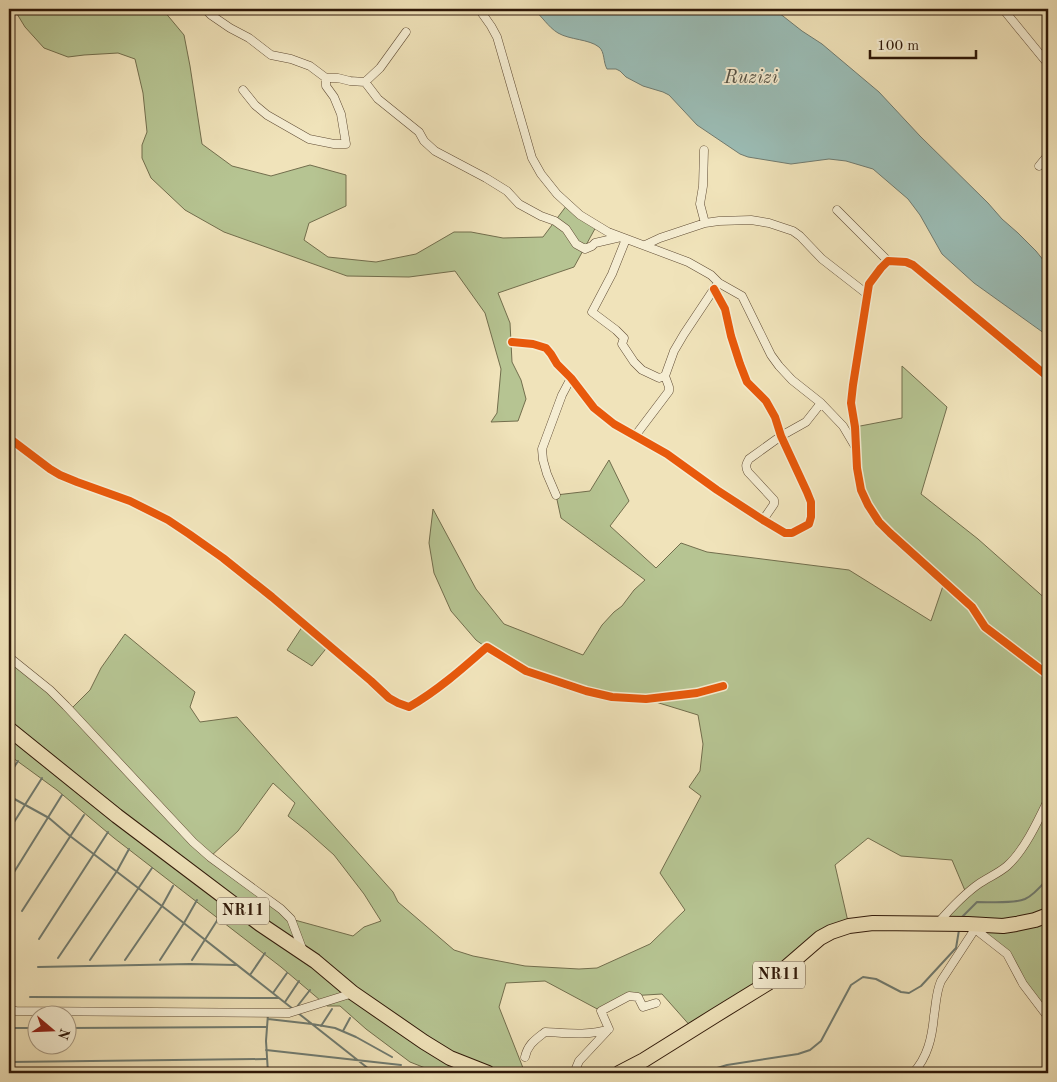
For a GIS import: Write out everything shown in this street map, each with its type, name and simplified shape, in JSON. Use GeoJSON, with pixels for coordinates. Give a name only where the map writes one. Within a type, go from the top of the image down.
{"type":"FeatureCollection","features":[{"type":"Feature","properties":{"kind":"highway","name":"NR11"},"geometry":{"type":"LineString","coordinates":[[9,729],[117,816],[260,924],[304,954],[353,993],[450,1058],[488,1073]]}},
{"type":"Feature","properties":{"kind":"highway","name":"NR11"},"geometry":{"type":"LineString","coordinates":[[619,1073],[644,1060],[768,983],[820,938],[831,932],[848,926],[873,923],[944,923],[973,926],[1003,926],[1048,916]]}},
{"type":"Feature","properties":{"kind":"street"},"geometry":{"type":"LineString","coordinates":[[205,9],[211,15],[249,38],[272,55],[310,66],[326,78],[350,81],[365,82],[380,68],[406,32]]}},
{"type":"Feature","properties":{"kind":"street"},"geometry":{"type":"LineString","coordinates":[[479,9],[497,37],[532,158],[541,174],[557,194],[580,216],[608,232],[688,262],[712,275],[725,309],[731,336],[747,382],[759,393],[776,417],[781,436],[811,502],[809,524],[792,533],[785,533],[763,520],[667,454],[614,424],[594,408],[546,348],[532,344],[512,342]]}},
{"type":"Feature","properties":{"kind":"street"},"geometry":{"type":"LineString","coordinates":[[1004,9],[1048,64]]}},
{"type":"Feature","properties":{"kind":"street"},"geometry":{"type":"LineString","coordinates":[[244,90],[255,105],[267,115],[309,138],[334,144],[346,144],[341,114],[334,97],[326,86],[326,78]]}},
{"type":"Feature","properties":{"kind":"street"},"geometry":{"type":"LineString","coordinates":[[365,82],[378,99],[419,132],[424,141],[435,151],[486,178],[507,192],[519,204],[555,221],[566,229],[576,244],[586,249],[595,243],[624,238]]}},
{"type":"Feature","properties":{"kind":"street"},"geometry":{"type":"LineString","coordinates":[[704,150],[700,204],[705,223]]}},
{"type":"Feature","properties":{"kind":"street"},"geometry":{"type":"LineString","coordinates":[[1039,166],[1048,155]]}},
{"type":"Feature","properties":{"kind":"street"},"geometry":{"type":"LineString","coordinates":[[837,210],[888,261],[906,262],[919,269],[1048,377]]}},
{"type":"Feature","properties":{"kind":"street"},"geometry":{"type":"LineString","coordinates":[[645,245],[705,223],[751,220],[769,222],[793,231],[800,236],[822,259],[867,294]]}},
{"type":"Feature","properties":{"kind":"street"},"geometry":{"type":"LineString","coordinates":[[624,238],[612,274],[592,312],[624,338],[622,344],[642,370],[660,378],[665,376]]}},
{"type":"Feature","properties":{"kind":"street"},"geometry":{"type":"LineString","coordinates":[[888,261],[880,268],[869,284],[853,385],[852,403],[860,490],[879,522],[972,607],[986,627],[1048,675]]}},
{"type":"Feature","properties":{"kind":"street"},"geometry":{"type":"LineString","coordinates":[[635,436],[669,391],[665,376],[674,351],[717,286]]}},
{"type":"Feature","properties":{"kind":"street"},"geometry":{"type":"LineString","coordinates":[[717,286],[742,296],[771,355],[779,366],[792,380],[822,403],[843,426],[857,449]]}},
{"type":"Feature","properties":{"kind":"street"},"geometry":{"type":"LineString","coordinates":[[556,495],[547,474],[542,449],[562,395],[571,378]]}},
{"type":"Feature","properties":{"kind":"street"},"geometry":{"type":"LineString","coordinates":[[763,520],[774,504],[774,500],[748,472],[746,468],[749,459],[781,436],[806,422],[822,403]]}},
{"type":"Feature","properties":{"kind":"street"},"geometry":{"type":"LineString","coordinates":[[9,438],[50,470],[76,482],[130,501],[168,520],[189,534],[272,597],[372,681],[389,698],[409,707],[419,702],[459,672],[487,648],[526,671],[586,691],[612,697],[646,699],[697,693],[723,686]]}},
{"type":"Feature","properties":{"kind":"street"},"geometry":{"type":"LineString","coordinates":[[9,657],[50,690],[66,706],[193,842],[286,914],[290,919],[304,954]]}},
{"type":"Feature","properties":{"kind":"street"},"geometry":{"type":"LineString","coordinates":[[944,923],[952,907],[966,893],[1000,871],[1016,856],[1034,828],[1048,800]]}},
{"type":"Feature","properties":{"kind":"street"},"geometry":{"type":"LineString","coordinates":[[913,1073],[928,1051],[941,981],[973,926],[1007,954],[1023,984],[1048,1017]]}},
{"type":"Feature","properties":{"kind":"street"},"geometry":{"type":"LineString","coordinates":[[9,1010],[291,1013],[353,993]]}},
{"type":"Feature","properties":{"kind":"street"},"geometry":{"type":"LineString","coordinates":[[609,1029],[601,1011],[629,996],[638,997],[644,1007],[656,1003]]}},
{"type":"Feature","properties":{"kind":"street"},"geometry":{"type":"LineString","coordinates":[[525,1057],[527,1048],[545,1032],[584,1033],[600,1032],[609,1029]]}},
{"type":"Feature","properties":{"kind":"street"},"geometry":{"type":"LineString","coordinates":[[574,1073],[579,1061],[609,1029]]}},
{"type":"Feature","properties":{"kind":"green space"},"geometry":{"type":"Polygon","coordinates":[[[14,9],[153,9],[164,11],[184,35],[202,144],[232,166],[271,176],[310,165],[346,175],[346,206],[309,223],[304,240],[328,257],[376,262],[416,254],[454,232],[471,232],[503,238],[543,237],[567,205],[597,225],[574,267],[498,293],[510,323],[512,362],[521,380],[526,399],[518,421],[491,422],[497,413],[501,369],[485,313],[455,271],[409,277],[347,276],[224,232],[185,210],[151,178],[142,158],[142,145],[147,132],[143,93],[135,59],[118,53],[68,57],[44,48],[25,27],[14,9]]]}},
{"type":"Feature","properties":{"kind":"green space"},"geometry":{"type":"Polygon","coordinates":[[[902,366],[947,407],[921,494],[978,539],[1048,601],[1048,1017],[1010,959],[975,929],[938,923],[966,893],[952,860],[901,856],[868,838],[835,865],[849,926],[693,1029],[662,994],[629,996],[601,1011],[545,981],[506,983],[499,1007],[525,1073],[438,1073],[410,1062],[366,1029],[340,1006],[327,1006],[281,967],[114,838],[57,790],[9,755],[9,657],[70,710],[90,690],[101,668],[125,634],[195,692],[190,707],[200,722],[237,717],[393,892],[398,902],[454,950],[473,956],[525,966],[597,968],[650,944],[685,910],[660,873],[701,796],[689,787],[700,771],[703,744],[698,715],[646,699],[612,697],[526,671],[476,640],[451,611],[434,573],[429,543],[433,509],[476,589],[504,624],[583,655],[602,625],[645,580],[561,518],[556,495],[590,491],[609,460],[629,501],[610,526],[656,568],[681,543],[707,552],[849,570],[931,621],[944,583],[890,533],[861,490],[855,427],[902,418],[902,366]],[[273,783],[238,831],[210,857],[291,919],[353,936],[364,927],[381,921],[364,894],[334,855],[288,816],[295,803],[273,783]]]}},
{"type":"Feature","properties":{"kind":"green space"},"geometry":{"type":"Polygon","coordinates":[[[304,624],[329,645],[312,666],[287,650],[304,624]]]}},
{"type":"Feature","properties":{"kind":"water","name":"Ruzizi"},"geometry":{"type":"Polygon","coordinates":[[[533,9],[774,9],[822,44],[879,92],[920,136],[1036,251],[1048,266],[1048,336],[974,283],[942,254],[920,215],[908,199],[873,169],[846,161],[829,159],[791,164],[740,154],[697,125],[669,95],[643,86],[616,69],[607,69],[599,47],[590,42],[558,33],[533,9]]]}},
{"type":"Feature","properties":{"kind":"waterway"},"geometry":{"type":"LineString","coordinates":[[9,775],[18,761]]}},
{"type":"Feature","properties":{"kind":"waterway"},"geometry":{"type":"LineString","coordinates":[[9,830],[42,778]]}},
{"type":"Feature","properties":{"kind":"waterway"},"geometry":{"type":"LineString","coordinates":[[11,877],[62,795]]}},
{"type":"Feature","properties":{"kind":"waterway"},"geometry":{"type":"LineString","coordinates":[[9,796],[49,818],[293,1009]]}},
{"type":"Feature","properties":{"kind":"waterway"},"geometry":{"type":"LineString","coordinates":[[22,911],[84,815]]}},
{"type":"Feature","properties":{"kind":"waterway"},"geometry":{"type":"LineString","coordinates":[[39,939],[108,832]]}},
{"type":"Feature","properties":{"kind":"waterway"},"geometry":{"type":"LineString","coordinates":[[58,958],[117,871],[129,849]]}},
{"type":"Feature","properties":{"kind":"waterway"},"geometry":{"type":"LineString","coordinates":[[90,960],[152,868]]}},
{"type":"Feature","properties":{"kind":"waterway"},"geometry":{"type":"LineString","coordinates":[[961,918],[977,902],[1008,902],[1025,899],[1035,892],[1048,878]]}},
{"type":"Feature","properties":{"kind":"waterway"},"geometry":{"type":"LineString","coordinates":[[125,960],[162,906],[173,886]]}},
{"type":"Feature","properties":{"kind":"waterway"},"geometry":{"type":"LineString","coordinates":[[160,960],[197,900]]}},
{"type":"Feature","properties":{"kind":"waterway"},"geometry":{"type":"LineString","coordinates":[[192,960],[220,916]]}},
{"type":"Feature","properties":{"kind":"waterway"},"geometry":{"type":"LineString","coordinates":[[701,1073],[727,1065],[798,1054],[810,1050],[821,1041],[851,985],[863,977],[876,979],[901,992],[909,993],[921,986],[956,948],[959,930]]}},
{"type":"Feature","properties":{"kind":"waterway"},"geometry":{"type":"LineString","coordinates":[[250,975],[265,953]]}},
{"type":"Feature","properties":{"kind":"waterway"},"geometry":{"type":"LineString","coordinates":[[38,967],[236,965]]}},
{"type":"Feature","properties":{"kind":"waterway"},"geometry":{"type":"LineString","coordinates":[[273,993],[287,973]]}},
{"type":"Feature","properties":{"kind":"waterway"},"geometry":{"type":"LineString","coordinates":[[285,1002],[299,981]]}},
{"type":"Feature","properties":{"kind":"waterway"},"geometry":{"type":"LineString","coordinates":[[296,1008],[310,990]]}},
{"type":"Feature","properties":{"kind":"waterway"},"geometry":{"type":"LineString","coordinates":[[30,997],[278,998]]}},
{"type":"Feature","properties":{"kind":"waterway"},"geometry":{"type":"LineString","coordinates":[[321,1026],[332,1009]]}},
{"type":"Feature","properties":{"kind":"waterway"},"geometry":{"type":"LineString","coordinates":[[298,1013],[374,1073]]}},
{"type":"Feature","properties":{"kind":"waterway"},"geometry":{"type":"LineString","coordinates":[[268,1014],[266,1041],[268,1073]]}},
{"type":"Feature","properties":{"kind":"waterway"},"geometry":{"type":"LineString","coordinates":[[343,1031],[350,1018]]}},
{"type":"Feature","properties":{"kind":"waterway"},"geometry":{"type":"LineString","coordinates":[[268,1019],[335,1028],[356,1037],[392,1057]]}},
{"type":"Feature","properties":{"kind":"waterway"},"geometry":{"type":"LineString","coordinates":[[78,1028],[267,1027]]}},
{"type":"Feature","properties":{"kind":"waterway"},"geometry":{"type":"LineString","coordinates":[[14,1028],[28,1028]]}},
{"type":"Feature","properties":{"kind":"waterway"},"geometry":{"type":"LineString","coordinates":[[266,1050],[401,1065]]}},
{"type":"Feature","properties":{"kind":"waterway"},"geometry":{"type":"LineString","coordinates":[[9,1062],[266,1059]]}},
{"type":"Feature","properties":{"kind":"cycle path"},"geometry":{"type":"LineString","coordinates":[[1048,377],[913,265],[906,262],[888,261],[869,284],[851,403],[861,490],[879,522],[972,607],[985,627],[1048,675]]}},
{"type":"Feature","properties":{"kind":"cycle path"},"geometry":{"type":"LineString","coordinates":[[512,342],[533,344],[546,348],[594,408],[614,424],[667,454],[763,520],[785,533],[792,533],[809,524],[811,502],[781,436],[775,417],[766,401],[747,382],[731,336],[725,309],[714,289]]}},
{"type":"Feature","properties":{"kind":"cycle path"},"geometry":{"type":"LineString","coordinates":[[9,438],[60,475],[130,501],[168,520],[189,534],[272,597],[389,698],[409,707],[439,687],[487,647],[526,671],[586,691],[612,697],[646,699],[697,693],[723,686]]}}]}
